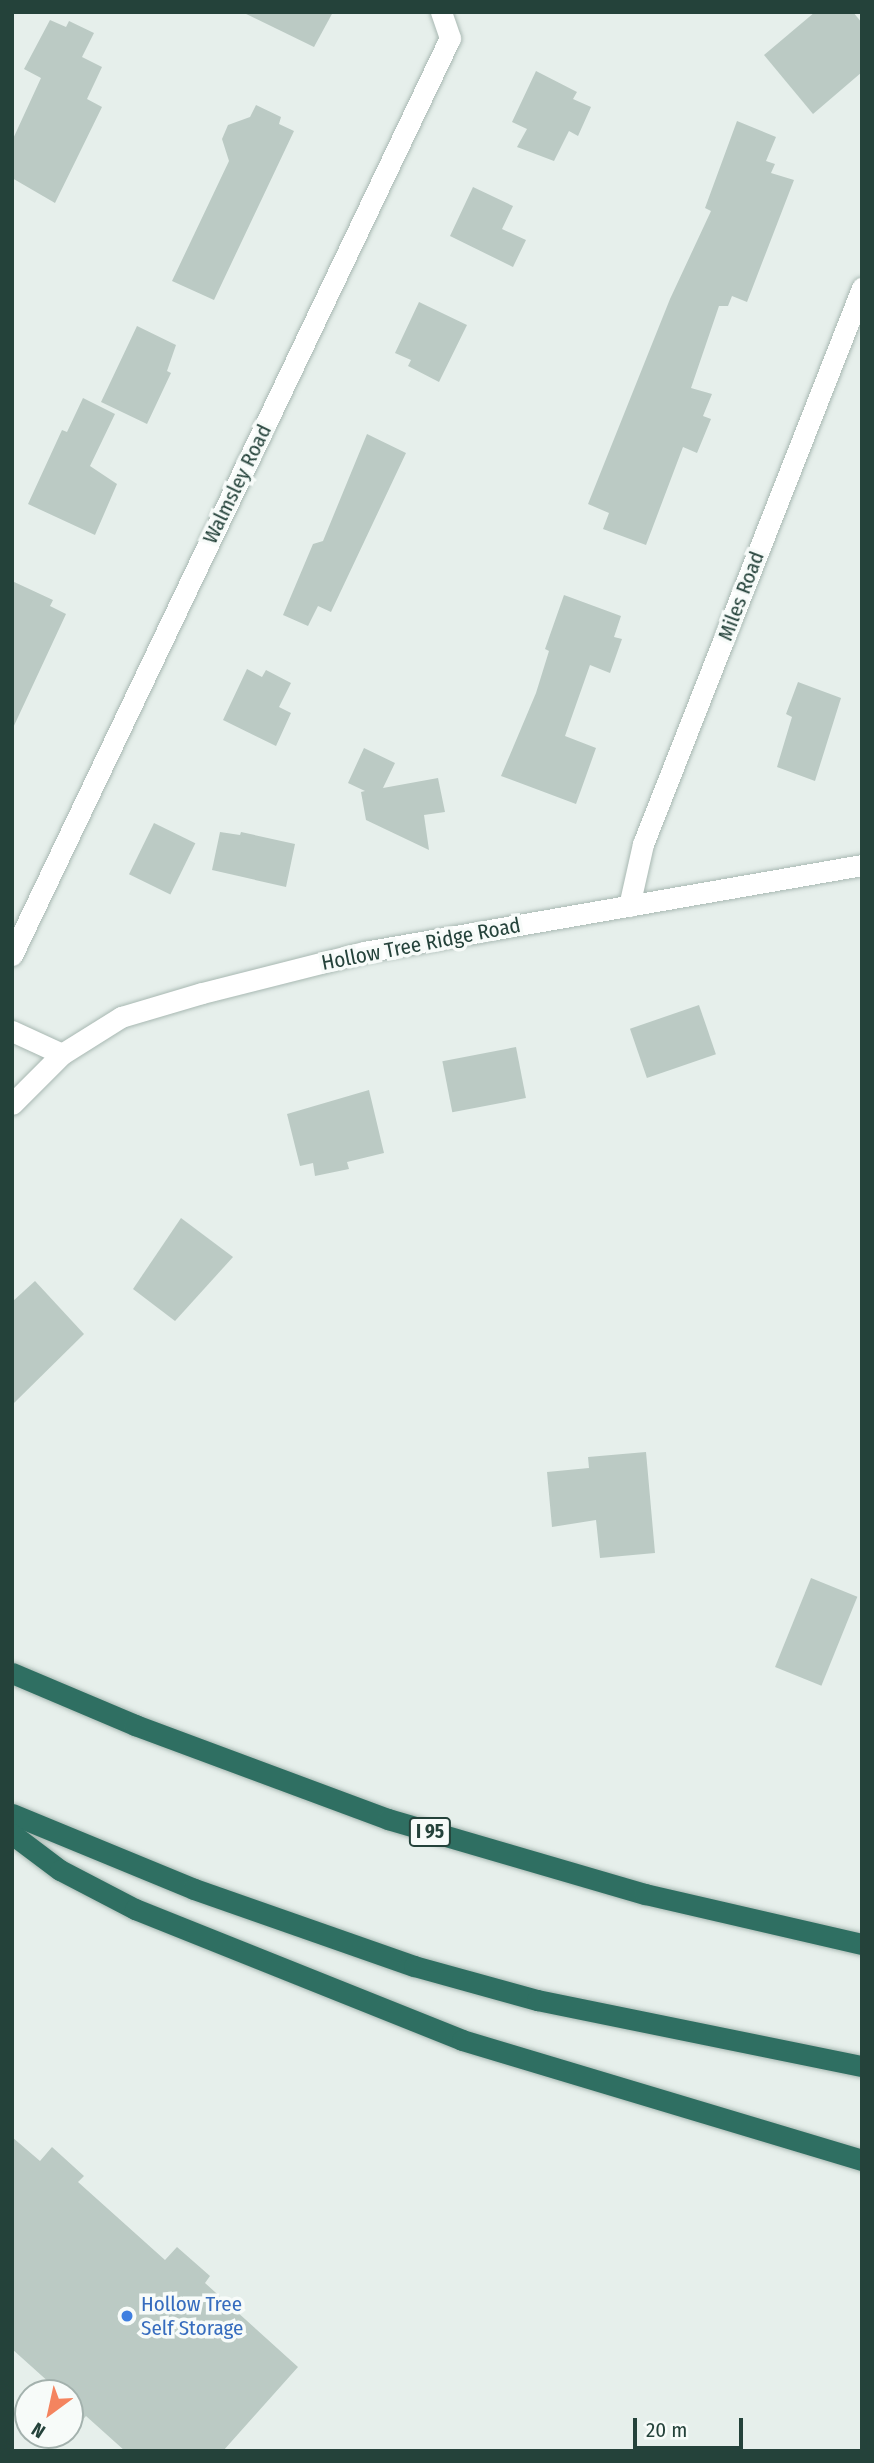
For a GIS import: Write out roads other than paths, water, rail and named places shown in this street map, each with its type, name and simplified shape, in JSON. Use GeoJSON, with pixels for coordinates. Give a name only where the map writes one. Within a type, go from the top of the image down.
{"type":"FeatureCollection","features":[{"type":"Feature","properties":{"kind":"highway","name":"I 95"},"geometry":{"type":"LineString","coordinates":[[12,1673],[148,1730],[388,1819],[645,1894],[862,1944]]}},
{"type":"Feature","properties":{"kind":"highway"},"geometry":{"type":"LineString","coordinates":[[12,1814],[194,1889],[414,1966],[537,2000],[862,2066]]}},
{"type":"Feature","properties":{"kind":"highway"},"geometry":{"type":"LineString","coordinates":[[12,1834],[60,1870],[135,1909],[462,2040],[862,2160]]}},
{"type":"Feature","properties":{"kind":"street","name":"Walmsley Road"},"geometry":{"type":"LineString","coordinates":[[12,955],[450,38],[442,12]]}},
{"type":"Feature","properties":{"kind":"street","name":"Miles Road"},"geometry":{"type":"LineString","coordinates":[[629,906],[643,844],[862,288]]}},
{"type":"Feature","properties":{"kind":"street","name":"Hollow Tree Ridge Road"},"geometry":{"type":"LineString","coordinates":[[12,1104],[62,1054],[121,1017],[216,990],[364,952],[862,865]]}},
{"type":"Feature","properties":{"kind":"street"},"geometry":{"type":"LineString","coordinates":[[12,1031],[62,1054]]}},
{"type":"Feature","properties":{"kind":"place","name":"Hollow Tree Self Storage"},"geometry":{"type":"Point","coordinates":[127,2316]}}]}
